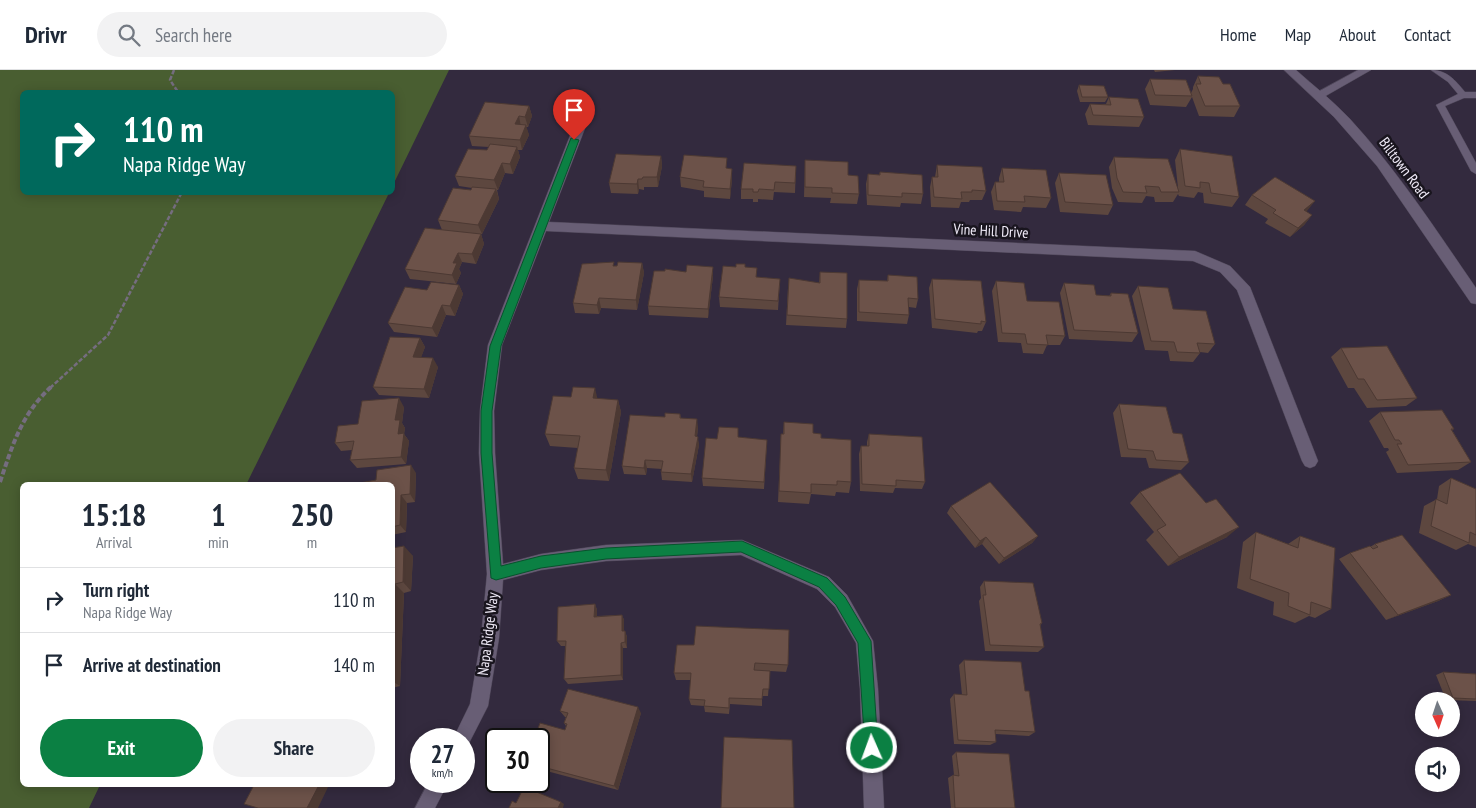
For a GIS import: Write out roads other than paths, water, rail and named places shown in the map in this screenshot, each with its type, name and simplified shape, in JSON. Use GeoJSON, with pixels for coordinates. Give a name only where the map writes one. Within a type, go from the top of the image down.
{"type":"FeatureCollection","features":[{"type":"Feature","properties":{"kind":"street","name":"Billtown Road"},"geometry":{"type":"LineString","coordinates":[[1289,70],[1344,120],[1368,147],[1418,214],[1476,299]]}},
{"type":"Feature","properties":{"kind":"street"},"geometry":{"type":"LineString","coordinates":[[1318,96],[1366,70]]}},
{"type":"Feature","properties":{"kind":"street","name":"Napa Ridge Way"},"geometry":{"type":"LineString","coordinates":[[468,728],[479,706],[490,638],[496,574],[487,453],[487,411],[495,346],[581,123]]}},
{"type":"Feature","properties":{"kind":"street","name":"Vine Hill Drive"},"geometry":{"type":"LineString","coordinates":[[541,226],[1195,256],[1225,269],[1243,288],[1310,461]]}},
{"type":"Feature","properties":{"kind":"street"},"geometry":{"type":"LineString","coordinates":[[496,574],[541,562],[606,553],[742,547],[823,583],[840,601],[864,641],[869,689],[874,808]]}},
{"type":"Feature","properties":{"kind":"street"},"geometry":{"type":"LineString","coordinates":[[425,808],[433,793]]}},
{"type":"Feature","properties":{"kind":"lane"},"geometry":{"type":"LineString","coordinates":[[1435,70],[1451,80],[1463,94]]}},
{"type":"Feature","properties":{"kind":"lane"},"geometry":{"type":"LineString","coordinates":[[1476,95],[1463,94],[1440,105],[1476,171]]}}]}
